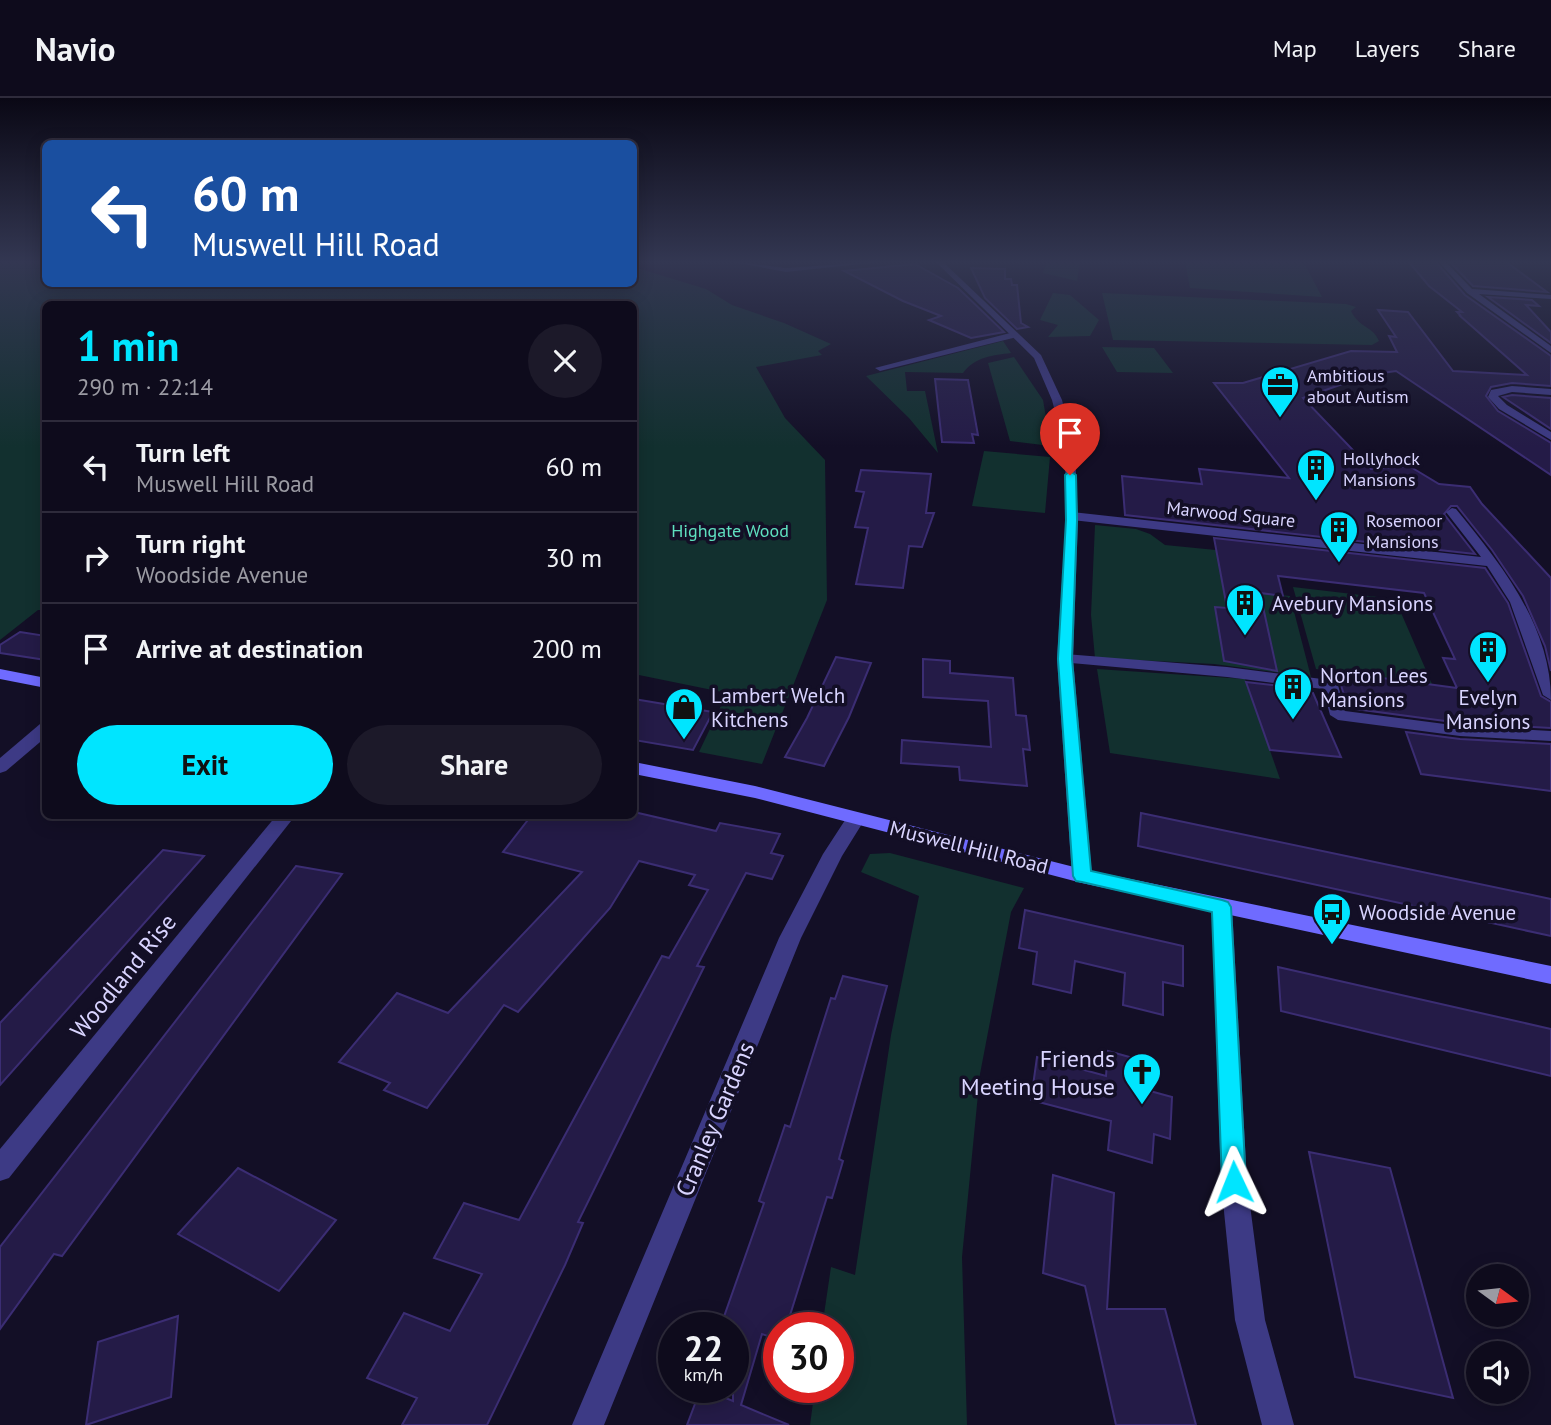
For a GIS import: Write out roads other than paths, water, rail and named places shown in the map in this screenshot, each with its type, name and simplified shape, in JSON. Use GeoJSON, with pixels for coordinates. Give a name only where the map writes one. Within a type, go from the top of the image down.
{"type":"FeatureCollection","features":[{"type":"Feature","properties":{"kind":"main road"},"geometry":{"type":"LineString","coordinates":[[0,674],[42,682]]}},
{"type":"Feature","properties":{"kind":"main road","name":"Muswell Hill Road"},"geometry":{"type":"LineString","coordinates":[[637,769],[755,792],[1082,876],[1551,975]]}},
{"type":"Feature","properties":{"kind":"street"},"geometry":{"type":"LineString","coordinates":[[1001,323],[1038,357],[1057,400],[1070,450],[1072,516],[1065,659],[1082,876]]}},
{"type":"Feature","properties":{"kind":"street"},"geometry":{"type":"LineString","coordinates":[[1516,323],[1551,350]]}},
{"type":"Feature","properties":{"kind":"street"},"geometry":{"type":"LineString","coordinates":[[880,368],[1014,335]]}},
{"type":"Feature","properties":{"kind":"street"},"geometry":{"type":"LineString","coordinates":[[1537,338],[1551,339]]}},
{"type":"Feature","properties":{"kind":"street"},"geometry":{"type":"LineString","coordinates":[[1551,392],[1512,389],[1494,392],[1493,397],[1503,407],[1551,437]]}},
{"type":"Feature","properties":{"kind":"street"},"geometry":{"type":"LineString","coordinates":[[1452,512],[1492,562],[1517,602],[1551,695]]}},
{"type":"Feature","properties":{"kind":"street","name":"Marwood Square"},"geometry":{"type":"LineString","coordinates":[[1072,516],[1492,562]]}},
{"type":"Feature","properties":{"kind":"street"},"geometry":{"type":"LineString","coordinates":[[1065,659],[1227,672],[1330,685],[1338,715],[1460,731],[1551,736]]}},
{"type":"Feature","properties":{"kind":"street"},"geometry":{"type":"LineString","coordinates":[[0,767],[42,731]]}},
{"type":"Feature","properties":{"kind":"street","name":"Woodland Rise"},"geometry":{"type":"LineString","coordinates":[[0,1169],[284,819]]}},
{"type":"Feature","properties":{"kind":"street","name":"Cranley Gardens"},"geometry":{"type":"LineString","coordinates":[[588,1425],[790,938],[833,854],[856,819]]}},
{"type":"Feature","properties":{"kind":"street"},"geometry":{"type":"LineString","coordinates":[[1222,907],[1234,1182],[1250,1320],[1278,1425]]}},
{"type":"Feature","properties":{"kind":"place","name":"Ambitious about Autism"},"geometry":{"type":"Point","coordinates":[1280,419]}},
{"type":"Feature","properties":{"kind":"place","name":"Hollyhock Mansions"},"geometry":{"type":"Point","coordinates":[1316,502]}},
{"type":"Feature","properties":{"kind":"place","name":"Rosemoor Mansions"},"geometry":{"type":"Point","coordinates":[1339,564]}},
{"type":"Feature","properties":{"kind":"place","name":"Avebury Mansions"},"geometry":{"type":"Point","coordinates":[1245,637]}},
{"type":"Feature","properties":{"kind":"place","name":"Evelyn Mansions"},"geometry":{"type":"Point","coordinates":[1488,684]}},
{"type":"Feature","properties":{"kind":"place","name":"Norton Lees Mansions"},"geometry":{"type":"Point","coordinates":[1293,721]}},
{"type":"Feature","properties":{"kind":"place","name":"Lambert Welch Kitchens"},"geometry":{"type":"Point","coordinates":[684,741]}},
{"type":"Feature","properties":{"kind":"place","name":"Woodside Avenue"},"geometry":{"type":"Point","coordinates":[1332,946]}},
{"type":"Feature","properties":{"kind":"place","name":"Friends Meeting House"},"geometry":{"type":"Point","coordinates":[1142,1106]}},
{"type":"Feature","properties":{"kind":"park label","name":"Highgate Wood"},"geometry":{"type":"Point","coordinates":[730,530]}}]}
